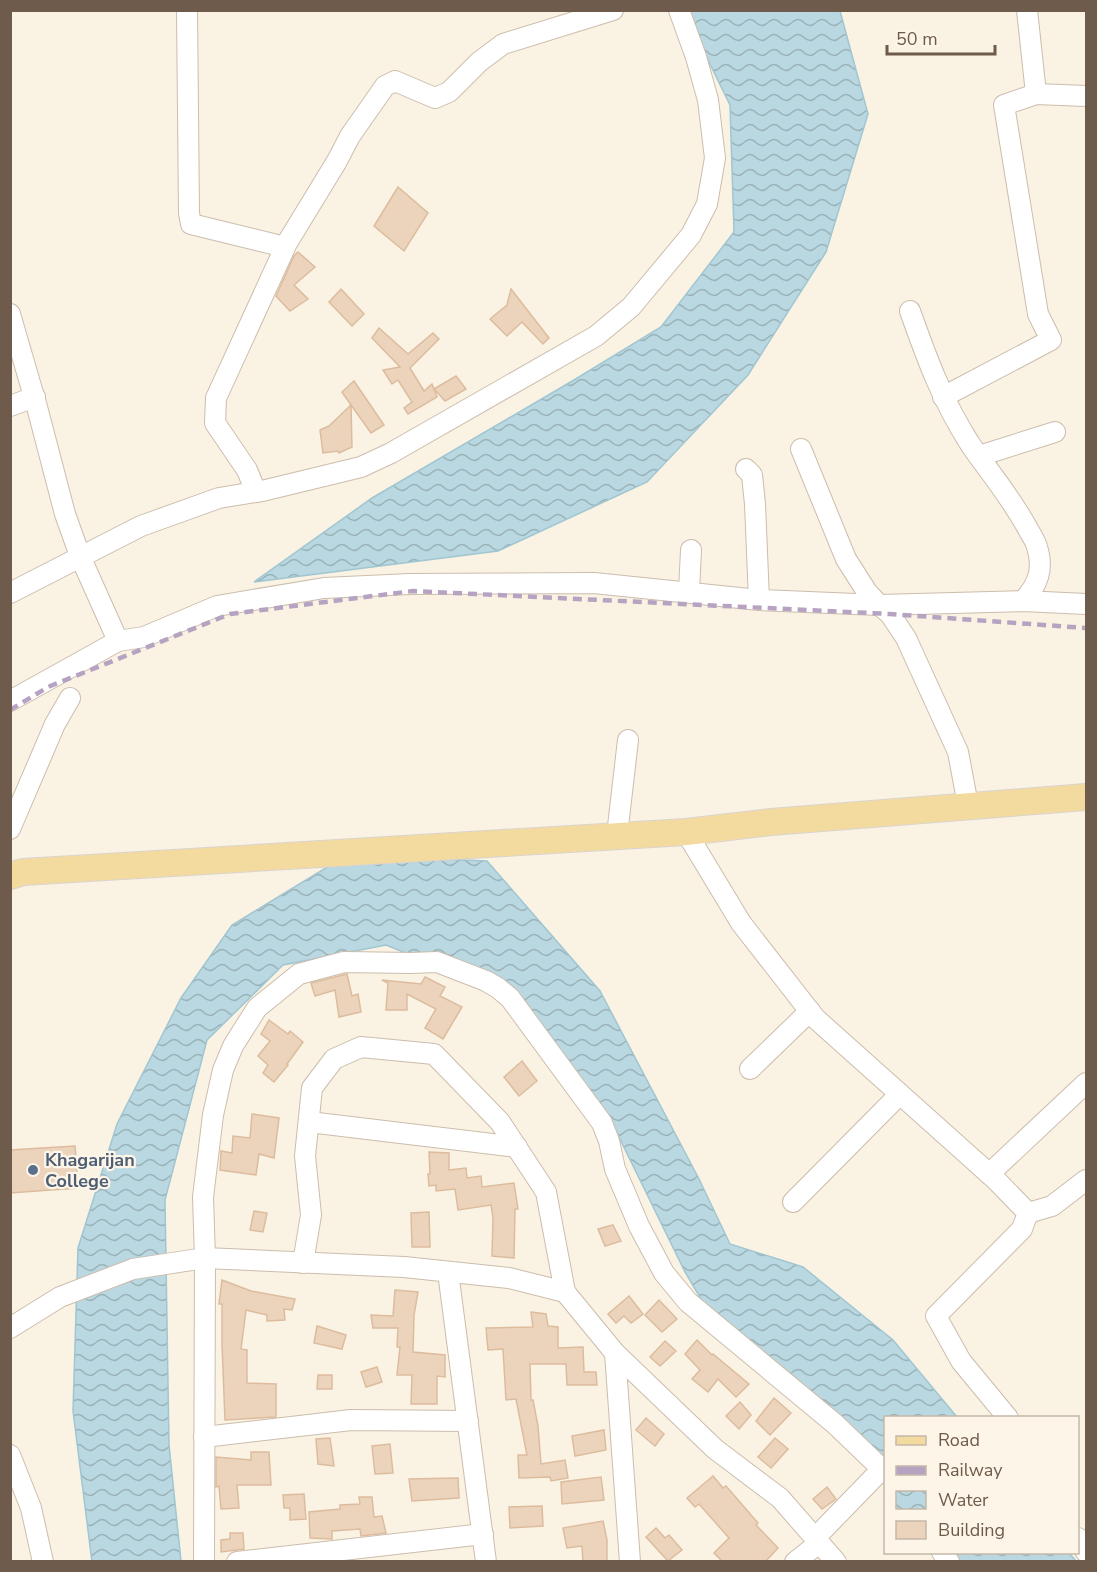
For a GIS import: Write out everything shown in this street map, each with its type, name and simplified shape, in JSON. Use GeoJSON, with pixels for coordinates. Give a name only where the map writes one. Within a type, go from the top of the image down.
{"type":"FeatureCollection","features":[{"type":"Feature","properties":{"kind":"main road"},"geometry":{"type":"LineString","coordinates":[[10,876],[23,872],[686,832],[771,822],[1086,797]]}},
{"type":"Feature","properties":{"kind":"street"},"geometry":{"type":"LineString","coordinates":[[187,10],[191,224],[285,247]]}},
{"type":"Feature","properties":{"kind":"street"},"geometry":{"type":"LineString","coordinates":[[256,492],[247,470],[226,443],[215,423],[216,398],[285,247],[350,136],[385,86],[395,81],[435,98],[449,92],[479,62],[502,44],[614,10]]}},
{"type":"Feature","properties":{"kind":"street"},"geometry":{"type":"LineString","coordinates":[[10,593],[141,526],[219,498],[256,492],[362,467],[391,453],[596,336],[631,307],[691,236],[707,204],[715,158],[708,100],[693,47],[679,10]]}},
{"type":"Feature","properties":{"kind":"street"},"geometry":{"type":"LineString","coordinates":[[1027,10],[1036,94]]}},
{"type":"Feature","properties":{"kind":"street"},"geometry":{"type":"LineString","coordinates":[[943,397],[1051,340],[1038,314],[1004,105],[1036,94],[1086,96]]}},
{"type":"Feature","properties":{"kind":"street"},"geometry":{"type":"LineString","coordinates":[[910,311],[943,397],[979,456],[1022,518],[1037,547],[1041,571],[1034,590],[1023,601]]}},
{"type":"Feature","properties":{"kind":"street"},"geometry":{"type":"LineString","coordinates":[[10,314],[65,514],[80,556],[118,641]]}},
{"type":"Feature","properties":{"kind":"street"},"geometry":{"type":"LineString","coordinates":[[10,406],[34,397]]}},
{"type":"Feature","properties":{"kind":"street"},"geometry":{"type":"LineString","coordinates":[[979,456],[1054,432]]}},
{"type":"Feature","properties":{"kind":"street"},"geometry":{"type":"LineString","coordinates":[[801,449],[846,559],[867,592],[890,614],[906,638],[958,753],[968,805]]}},
{"type":"Feature","properties":{"kind":"street"},"geometry":{"type":"LineString","coordinates":[[746,470],[752,475],[755,504],[759,600]]}},
{"type":"Feature","properties":{"kind":"street"},"geometry":{"type":"LineString","coordinates":[[689,591],[691,550]]}},
{"type":"Feature","properties":{"kind":"street"},"geometry":{"type":"LineString","coordinates":[[10,701],[118,641],[144,637],[217,606],[324,588],[410,584],[594,583],[759,600],[879,605],[1023,601],[1086,604]]}},
{"type":"Feature","properties":{"kind":"street"},"geometry":{"type":"LineString","coordinates":[[10,829],[55,724],[70,698]]}},
{"type":"Feature","properties":{"kind":"street"},"geometry":{"type":"LineString","coordinates":[[617,835],[628,740]]}},
{"type":"Feature","properties":{"kind":"street"},"geometry":{"type":"LineString","coordinates":[[686,832],[741,923],[810,1011],[989,1174],[1028,1213]]}},
{"type":"Feature","properties":{"kind":"street"},"geometry":{"type":"LineString","coordinates":[[204,1562],[205,1258],[203,1197],[213,1115],[224,1070],[233,1046],[257,1008],[299,975],[344,962],[437,962],[498,988],[524,1015],[602,1123],[615,1168],[639,1226],[664,1273],[688,1302],[835,1424],[884,1471],[795,1562]]}},
{"type":"Feature","properties":{"kind":"street"},"geometry":{"type":"LineString","coordinates":[[750,1069],[810,1011]]}},
{"type":"Feature","properties":{"kind":"street"},"geometry":{"type":"LineString","coordinates":[[303,1263],[311,1215],[305,1156],[312,1088],[334,1059],[361,1047],[434,1054],[500,1122],[546,1192],[565,1292],[615,1353],[715,1449],[780,1498],[836,1562]]}},
{"type":"Feature","properties":{"kind":"street"},"geometry":{"type":"LineString","coordinates":[[989,1174],[1086,1083]]}},
{"type":"Feature","properties":{"kind":"street"},"geometry":{"type":"LineString","coordinates":[[793,1202],[900,1094]]}},
{"type":"Feature","properties":{"kind":"street"},"geometry":{"type":"LineString","coordinates":[[309,1122],[517,1147]]}},
{"type":"Feature","properties":{"kind":"street"},"geometry":{"type":"LineString","coordinates":[[1028,1213],[1052,1206],[1086,1180]]}},
{"type":"Feature","properties":{"kind":"street"},"geometry":{"type":"LineString","coordinates":[[1006,1416],[962,1360],[936,1316],[1022,1228],[1028,1213]]}},
{"type":"Feature","properties":{"kind":"street"},"geometry":{"type":"LineString","coordinates":[[10,1328],[60,1298],[133,1269],[205,1258],[404,1267],[509,1278],[565,1292]]}},
{"type":"Feature","properties":{"kind":"street"},"geometry":{"type":"LineString","coordinates":[[448,1272],[486,1562]]}},
{"type":"Feature","properties":{"kind":"street"},"geometry":{"type":"LineString","coordinates":[[615,1353],[630,1562]]}},
{"type":"Feature","properties":{"kind":"street"},"geometry":{"type":"LineString","coordinates":[[204,1437],[351,1420],[468,1421]]}},
{"type":"Feature","properties":{"kind":"street"},"geometry":{"type":"LineString","coordinates":[[10,1455],[31,1508],[43,1562]]}},
{"type":"Feature","properties":{"kind":"street"},"geometry":{"type":"LineString","coordinates":[[237,1562],[483,1534]]}},
{"type":"Feature","properties":{"kind":"water"},"geometry":{"type":"Polygon","coordinates":[[[684,11],[840,11],[868,114],[826,252],[748,375],[647,482],[498,551],[254,582],[372,498],[661,327],[734,232],[730,105],[684,11]]]}},
{"type":"Feature","properties":{"kind":"water"},"geometry":{"type":"Polygon","coordinates":[[[347,855],[487,861],[600,991],[699,1179],[730,1244],[803,1267],[893,1340],[956,1416],[884,1416],[884,1477],[725,1340],[685,1272],[615,1129],[499,991],[386,945],[283,965],[207,1040],[165,1200],[169,1445],[181,1561],[92,1562],[73,1411],[78,1248],[117,1124],[181,998],[232,925],[347,855]]]}},
{"type":"Feature","properties":{"kind":"water"},"geometry":{"type":"Polygon","coordinates":[[[955,1554],[1070,1554],[1076,1561],[960,1561],[955,1554]]]}},
{"type":"Feature","properties":{"kind":"building"},"geometry":{"type":"Polygon","coordinates":[[[398,187],[428,213],[404,251],[374,226],[398,187]]]}},
{"type":"Feature","properties":{"kind":"building"},"geometry":{"type":"Polygon","coordinates":[[[298,252],[315,267],[294,285],[308,299],[290,311],[276,296],[298,252]]]}},
{"type":"Feature","properties":{"kind":"building"},"geometry":{"type":"Polygon","coordinates":[[[341,289],[364,314],[352,326],[329,302],[341,289]]]}},
{"type":"Feature","properties":{"kind":"building"},"geometry":{"type":"Polygon","coordinates":[[[511,289],[549,338],[543,344],[522,322],[507,336],[490,319],[507,305],[511,289]]]}},
{"type":"Feature","properties":{"kind":"building"},"geometry":{"type":"Polygon","coordinates":[[[379,328],[408,354],[433,333],[439,339],[410,368],[424,391],[432,384],[437,397],[408,414],[404,408],[412,402],[398,380],[392,384],[383,370],[400,367],[372,338],[379,328]]]}},
{"type":"Feature","properties":{"kind":"building"},"geometry":{"type":"Polygon","coordinates":[[[456,376],[466,389],[445,401],[434,389],[456,376]]]}},
{"type":"Feature","properties":{"kind":"building"},"geometry":{"type":"Polygon","coordinates":[[[354,381],[384,425],[371,433],[342,392],[354,381]]]}},
{"type":"Feature","properties":{"kind":"building"},"geometry":{"type":"Polygon","coordinates":[[[351,405],[352,447],[339,453],[338,451],[323,453],[320,430],[329,426],[351,405]]]}},
{"type":"Feature","properties":{"kind":"building"},"geometry":{"type":"Polygon","coordinates":[[[347,974],[352,996],[358,994],[361,1012],[339,1017],[335,990],[315,996],[311,983],[347,974]]]}},
{"type":"Feature","properties":{"kind":"building"},"geometry":{"type":"Polygon","coordinates":[[[425,977],[445,987],[440,996],[462,1007],[443,1039],[425,1028],[436,1009],[407,994],[407,1010],[386,1010],[388,983],[382,980],[421,984],[425,977]]]}},
{"type":"Feature","properties":{"kind":"building"},"geometry":{"type":"Polygon","coordinates":[[[269,1020],[288,1034],[290,1031],[303,1042],[274,1082],[263,1073],[268,1065],[258,1056],[270,1041],[261,1034],[269,1020]]]}},
{"type":"Feature","properties":{"kind":"building"},"geometry":{"type":"Polygon","coordinates":[[[522,1061],[537,1081],[519,1096],[504,1077],[522,1061]]]}},
{"type":"Feature","properties":{"kind":"building"},"geometry":{"type":"Polygon","coordinates":[[[252,1114],[279,1118],[274,1158],[259,1154],[256,1175],[220,1170],[221,1151],[232,1153],[233,1136],[250,1138],[252,1114]]]}},
{"type":"Feature","properties":{"kind":"building"},"geometry":{"type":"Polygon","coordinates":[[[75,1146],[78,1188],[10,1193],[10,1150],[75,1146]]]}},
{"type":"Feature","properties":{"kind":"building"},"geometry":{"type":"Polygon","coordinates":[[[429,1152],[449,1153],[449,1170],[466,1168],[467,1178],[481,1176],[482,1187],[514,1183],[518,1209],[515,1209],[514,1258],[492,1256],[491,1205],[458,1210],[455,1189],[436,1191],[436,1185],[429,1186],[429,1152]]]}},
{"type":"Feature","properties":{"kind":"building"},"geometry":{"type":"Polygon","coordinates":[[[254,1211],[267,1213],[263,1232],[250,1230],[254,1211]]]}},
{"type":"Feature","properties":{"kind":"building"},"geometry":{"type":"Polygon","coordinates":[[[429,1212],[430,1247],[412,1247],[411,1213],[429,1212]]]}},
{"type":"Feature","properties":{"kind":"building"},"geometry":{"type":"Polygon","coordinates":[[[613,1225],[621,1241],[605,1246],[598,1229],[613,1225]]]}},
{"type":"Feature","properties":{"kind":"building"},"geometry":{"type":"Polygon","coordinates":[[[222,1280],[251,1291],[295,1299],[292,1310],[284,1309],[285,1320],[267,1321],[267,1315],[246,1310],[241,1349],[247,1350],[247,1383],[276,1384],[276,1417],[225,1420],[222,1304],[219,1304],[222,1280]]]}},
{"type":"Feature","properties":{"kind":"building"},"geometry":{"type":"Polygon","coordinates":[[[395,1290],[418,1292],[414,1315],[413,1352],[445,1355],[445,1377],[437,1376],[437,1404],[411,1404],[412,1375],[397,1375],[400,1347],[397,1347],[398,1328],[373,1328],[371,1315],[393,1316],[395,1290]]]}},
{"type":"Feature","properties":{"kind":"building"},"geometry":{"type":"Polygon","coordinates":[[[629,1296],[643,1314],[631,1323],[624,1316],[616,1323],[608,1314],[629,1296]]]}},
{"type":"Feature","properties":{"kind":"building"},"geometry":{"type":"Polygon","coordinates":[[[659,1300],[677,1319],[662,1332],[645,1315],[659,1300]]]}},
{"type":"Feature","properties":{"kind":"building"},"geometry":{"type":"Polygon","coordinates":[[[531,1312],[546,1314],[548,1326],[558,1327],[558,1348],[583,1347],[584,1372],[596,1372],[597,1385],[567,1385],[566,1364],[530,1364],[531,1400],[533,1400],[538,1426],[541,1464],[565,1460],[568,1478],[551,1481],[550,1477],[519,1478],[518,1455],[527,1455],[516,1399],[506,1400],[503,1349],[488,1350],[486,1328],[533,1327],[531,1312]]]}},
{"type":"Feature","properties":{"kind":"building"},"geometry":{"type":"Polygon","coordinates":[[[317,1326],[346,1335],[342,1349],[314,1343],[317,1326]]]}},
{"type":"Feature","properties":{"kind":"building"},"geometry":{"type":"Polygon","coordinates":[[[697,1340],[749,1384],[736,1397],[718,1379],[708,1392],[692,1379],[700,1370],[685,1354],[697,1340]]]}},
{"type":"Feature","properties":{"kind":"building"},"geometry":{"type":"Polygon","coordinates":[[[665,1341],[676,1351],[660,1366],[650,1357],[665,1341]]]}},
{"type":"Feature","properties":{"kind":"building"},"geometry":{"type":"Polygon","coordinates":[[[377,1367],[382,1382],[366,1387],[361,1372],[377,1367]]]}},
{"type":"Feature","properties":{"kind":"building"},"geometry":{"type":"Polygon","coordinates":[[[318,1375],[332,1375],[332,1389],[317,1389],[318,1375]]]}},
{"type":"Feature","properties":{"kind":"building"},"geometry":{"type":"Polygon","coordinates":[[[774,1398],[791,1413],[770,1435],[756,1421],[774,1398]]]}},
{"type":"Feature","properties":{"kind":"building"},"geometry":{"type":"Polygon","coordinates":[[[740,1402],[751,1415],[739,1429],[726,1416],[740,1402]]]}},
{"type":"Feature","properties":{"kind":"building"},"geometry":{"type":"Polygon","coordinates":[[[646,1418],[664,1434],[655,1446],[636,1430],[646,1418]]]}},
{"type":"Feature","properties":{"kind":"building"},"geometry":{"type":"Polygon","coordinates":[[[604,1430],[606,1450],[575,1456],[572,1436],[604,1430]]]}},
{"type":"Feature","properties":{"kind":"building"},"geometry":{"type":"Polygon","coordinates":[[[330,1438],[334,1466],[318,1464],[316,1439],[330,1438]]]}},
{"type":"Feature","properties":{"kind":"building"},"geometry":{"type":"Polygon","coordinates":[[[775,1438],[788,1449],[771,1468],[758,1457],[775,1438]]]}},
{"type":"Feature","properties":{"kind":"building"},"geometry":{"type":"Polygon","coordinates":[[[390,1444],[393,1473],[375,1474],[372,1446],[390,1444]]]}},
{"type":"Feature","properties":{"kind":"building"},"geometry":{"type":"Polygon","coordinates":[[[251,1452],[269,1452],[271,1485],[237,1485],[239,1508],[221,1509],[219,1486],[216,1487],[216,1457],[251,1460],[251,1452]]]}},
{"type":"Feature","properties":{"kind":"building"},"geometry":{"type":"Polygon","coordinates":[[[713,1476],[723,1488],[726,1486],[758,1523],[756,1525],[778,1548],[765,1562],[723,1562],[714,1553],[729,1538],[699,1504],[695,1507],[687,1498],[713,1476]]]}},
{"type":"Feature","properties":{"kind":"building"},"geometry":{"type":"Polygon","coordinates":[[[601,1477],[604,1500],[562,1504],[561,1482],[601,1477]]]}},
{"type":"Feature","properties":{"kind":"building"},"geometry":{"type":"Polygon","coordinates":[[[458,1478],[459,1498],[412,1501],[409,1479],[458,1478]]]}},
{"type":"Feature","properties":{"kind":"building"},"geometry":{"type":"Polygon","coordinates":[[[827,1487],[836,1499],[822,1509],[813,1499],[827,1487]]]}},
{"type":"Feature","properties":{"kind":"building"},"geometry":{"type":"Polygon","coordinates":[[[304,1494],[306,1519],[290,1520],[290,1508],[284,1508],[283,1495],[304,1494]]]}},
{"type":"Feature","properties":{"kind":"building"},"geometry":{"type":"Polygon","coordinates":[[[359,1497],[372,1497],[374,1517],[382,1516],[386,1533],[361,1536],[360,1529],[332,1531],[332,1539],[310,1538],[309,1512],[340,1509],[340,1505],[360,1504],[359,1497]]]}},
{"type":"Feature","properties":{"kind":"building"},"geometry":{"type":"Polygon","coordinates":[[[542,1506],[543,1526],[510,1528],[509,1507],[542,1506]]]}},
{"type":"Feature","properties":{"kind":"building"},"geometry":{"type":"Polygon","coordinates":[[[603,1521],[607,1540],[607,1562],[583,1562],[582,1546],[567,1548],[563,1528],[603,1521]]]}},
{"type":"Feature","properties":{"kind":"building"},"geometry":{"type":"Polygon","coordinates":[[[656,1528],[665,1538],[669,1535],[682,1550],[668,1561],[646,1537],[656,1528]]]}},
{"type":"Feature","properties":{"kind":"building"},"geometry":{"type":"Polygon","coordinates":[[[230,1533],[243,1533],[244,1549],[221,1552],[221,1540],[230,1539],[230,1533]]]}},
{"type":"Feature","properties":{"kind":"railway"},"geometry":{"type":"LineString","coordinates":[[10,710],[48,687],[230,614],[413,591],[890,614],[1086,628]]}},
{"type":"Feature","properties":{"kind":"place","name":"Khagarijan College"},"geometry":{"type":"Point","coordinates":[33,1170]}}]}
